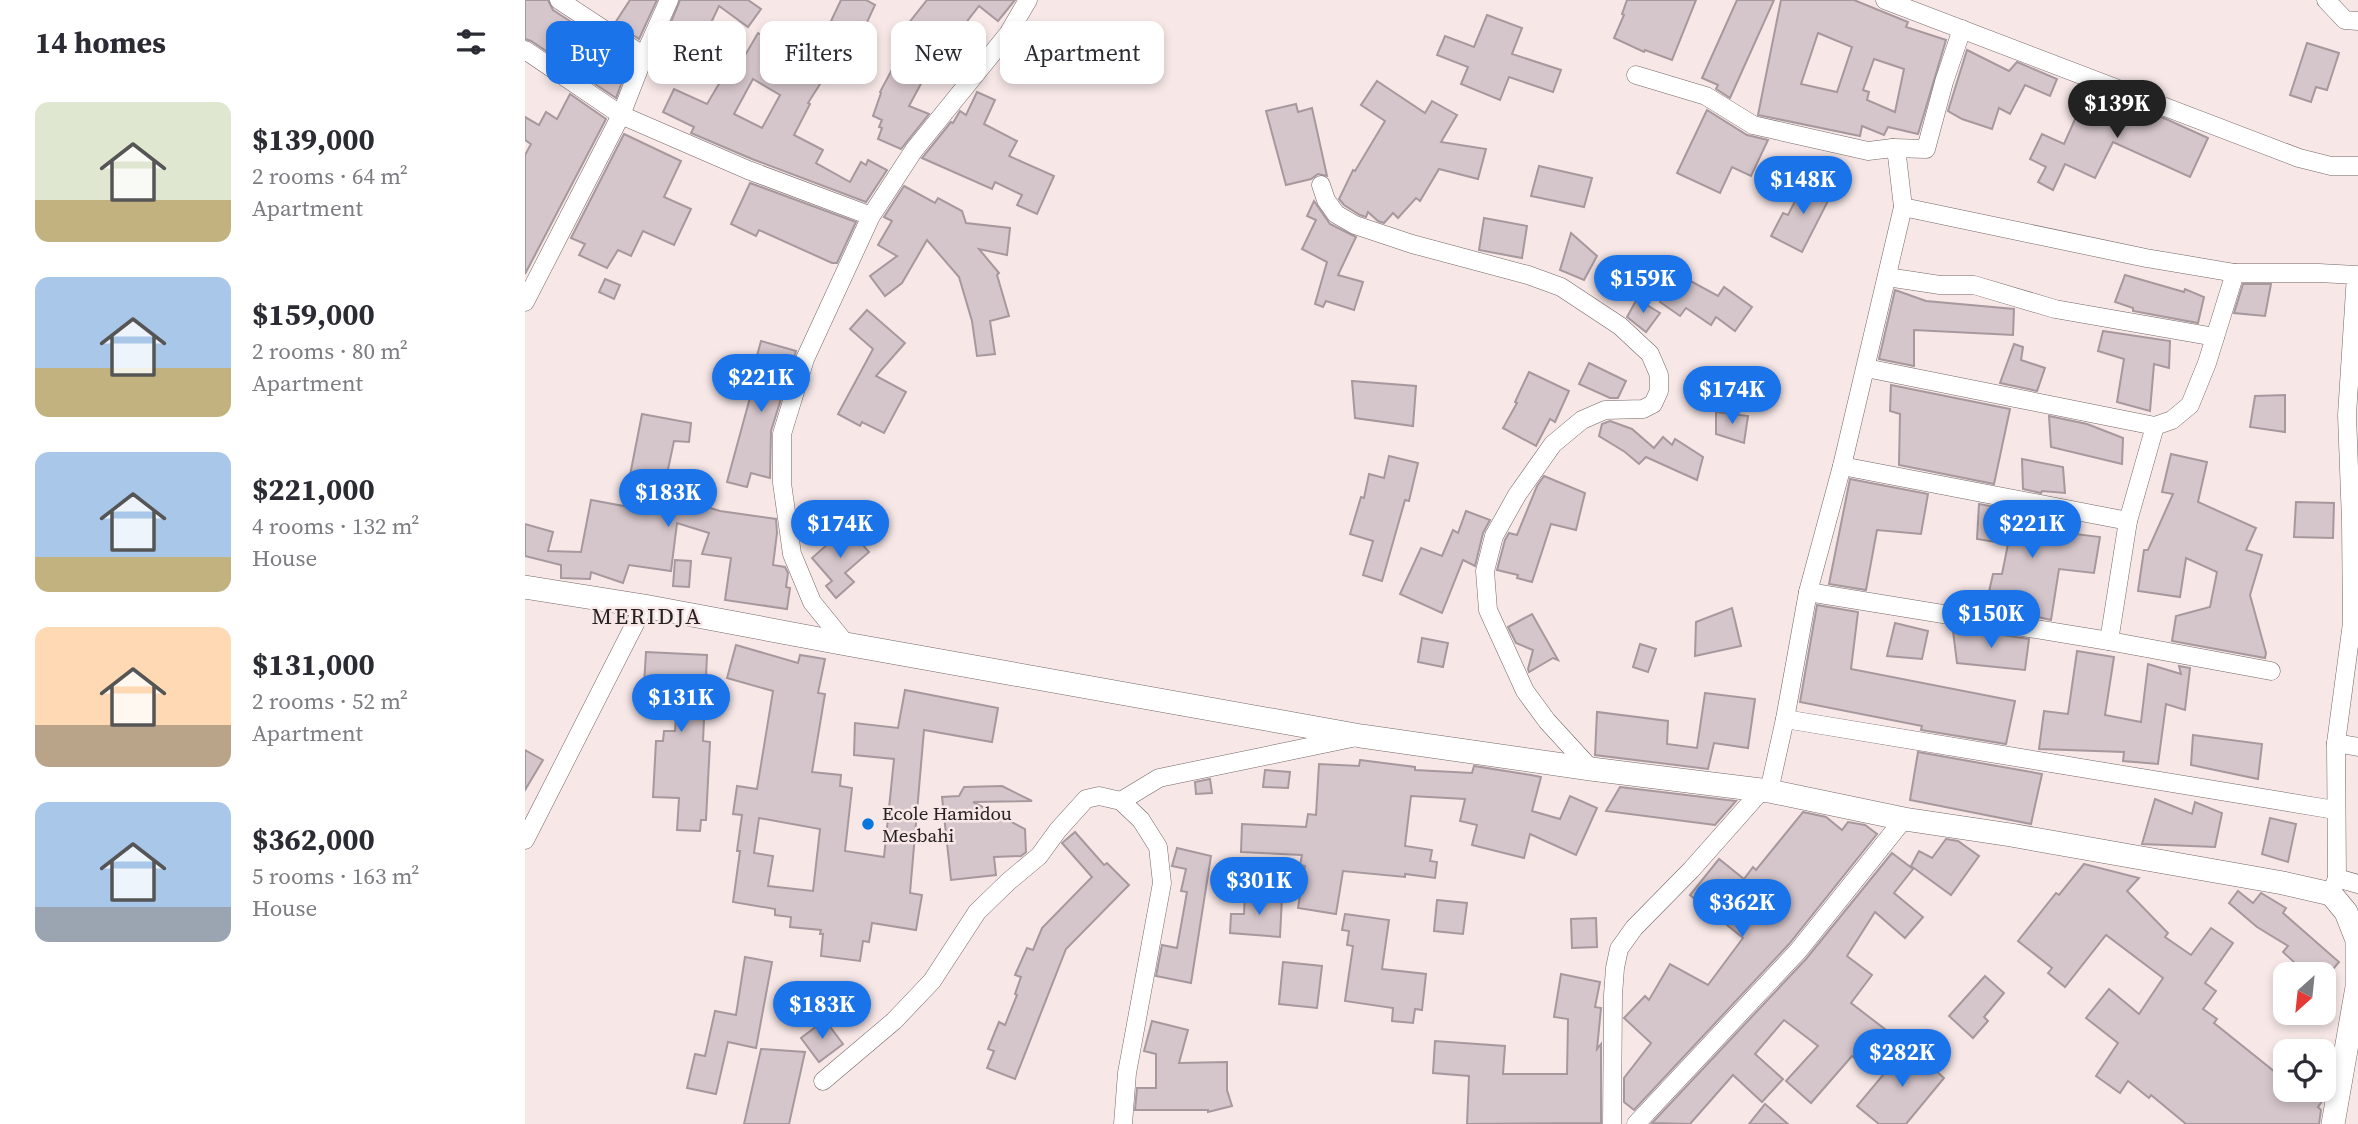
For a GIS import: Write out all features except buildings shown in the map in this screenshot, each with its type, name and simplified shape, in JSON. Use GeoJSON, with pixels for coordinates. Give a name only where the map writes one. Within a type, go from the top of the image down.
{"type":"FeatureCollection","features":[{"type":"Feature","properties":{"kind":"street"},"geometry":{"type":"LineString","coordinates":[[559,0],[644,57]]}},
{"type":"Feature","properties":{"kind":"street"},"geometry":{"type":"LineString","coordinates":[[525,302],[621,115],[669,0]]}},
{"type":"Feature","properties":{"kind":"street"},"geometry":{"type":"LineString","coordinates":[[846,644],[812,602],[792,554],[782,483],[782,434],[805,359],[871,216],[914,150],[1008,34],[1028,0]]}},
{"type":"Feature","properties":{"kind":"street"},"geometry":{"type":"LineString","coordinates":[[1885,0],[2299,158],[2330,166],[2358,166]]}},
{"type":"Feature","properties":{"kind":"street"},"geometry":{"type":"LineString","coordinates":[[2326,0],[2345,20],[2358,21]]}},
{"type":"Feature","properties":{"kind":"street"},"geometry":{"type":"LineString","coordinates":[[1636,75],[1706,96],[1753,125],[1868,151],[1893,148],[1926,149],[1962,29]]}},
{"type":"Feature","properties":{"kind":"street"},"geometry":{"type":"LineString","coordinates":[[525,50],[621,115],[748,170],[871,216]]}},
{"type":"Feature","properties":{"kind":"street"},"geometry":{"type":"LineString","coordinates":[[1612,1124],[1613,995],[1619,949],[1634,928],[1765,791],[1785,719],[1808,592],[1842,466],[1903,207],[1897,156],[1893,148]]}},
{"type":"Feature","properties":{"kind":"street"},"geometry":{"type":"LineString","coordinates":[[1321,185],[1325,200],[1336,214],[1355,225],[1412,244],[1528,275],[1561,288],[1620,326],[1650,354],[1658,375],[1659,391],[1653,404],[1643,410],[1605,410],[1582,420],[1553,444],[1517,495],[1494,536],[1485,571],[1488,610],[1525,691],[1547,722],[1591,769]]}},
{"type":"Feature","properties":{"kind":"street"},"geometry":{"type":"LineString","coordinates":[[1903,207],[2146,258],[2235,273],[2357,275],[2352,416],[2355,624],[2336,743],[2334,886],[2357,940],[2357,987],[2333,1124]]}},
{"type":"Feature","properties":{"kind":"street"},"geometry":{"type":"LineString","coordinates":[[1866,368],[2155,426],[2172,420],[2190,405],[2235,273]]}},
{"type":"Feature","properties":{"kind":"street"},"geometry":{"type":"LineString","coordinates":[[1887,277],[1940,285],[1974,285],[2055,309],[2215,337]]}},
{"type":"Feature","properties":{"kind":"street"},"geometry":{"type":"LineString","coordinates":[[2109,641],[2128,521],[2155,426]]}},
{"type":"Feature","properties":{"kind":"street"},"geometry":{"type":"LineString","coordinates":[[1842,466],[2128,521]]}},
{"type":"Feature","properties":{"kind":"street"},"geometry":{"type":"LineString","coordinates":[[525,587],[644,606],[1361,736],[1765,791],[1905,819],[2038,839],[2283,883],[2334,886],[2358,884]]}},
{"type":"Feature","properties":{"kind":"street"},"geometry":{"type":"LineString","coordinates":[[1808,592],[2109,641],[2271,671]]}},
{"type":"Feature","properties":{"kind":"street"},"geometry":{"type":"LineString","coordinates":[[525,839],[644,606]]}},
{"type":"Feature","properties":{"kind":"street"},"geometry":{"type":"LineString","coordinates":[[1785,719],[2335,810]]}},
{"type":"Feature","properties":{"kind":"street"},"geometry":{"type":"LineString","coordinates":[[1122,801],[1159,778],[1361,736]]}},
{"type":"Feature","properties":{"kind":"street"},"geometry":{"type":"LineString","coordinates":[[2336,743],[2358,747]]}},
{"type":"Feature","properties":{"kind":"street"},"geometry":{"type":"LineString","coordinates":[[823,1081],[894,1021],[932,981],[977,912],[1039,856],[1086,799],[1099,796],[1122,801],[1141,820],[1158,847],[1162,883],[1127,1073],[1123,1124]]}},
{"type":"Feature","properties":{"kind":"street"},"geometry":{"type":"LineString","coordinates":[[1636,1124],[1798,951],[1905,819]]}},
{"type":"Feature","properties":{"kind":"place","name":"Ecole Hamidou Mesbahi"},"geometry":{"type":"Point","coordinates":[868,824]}},
{"type":"Feature","properties":{"kind":"district","name":"MERIDJA"},"geometry":{"type":"Point","coordinates":[647,616]}}]}
